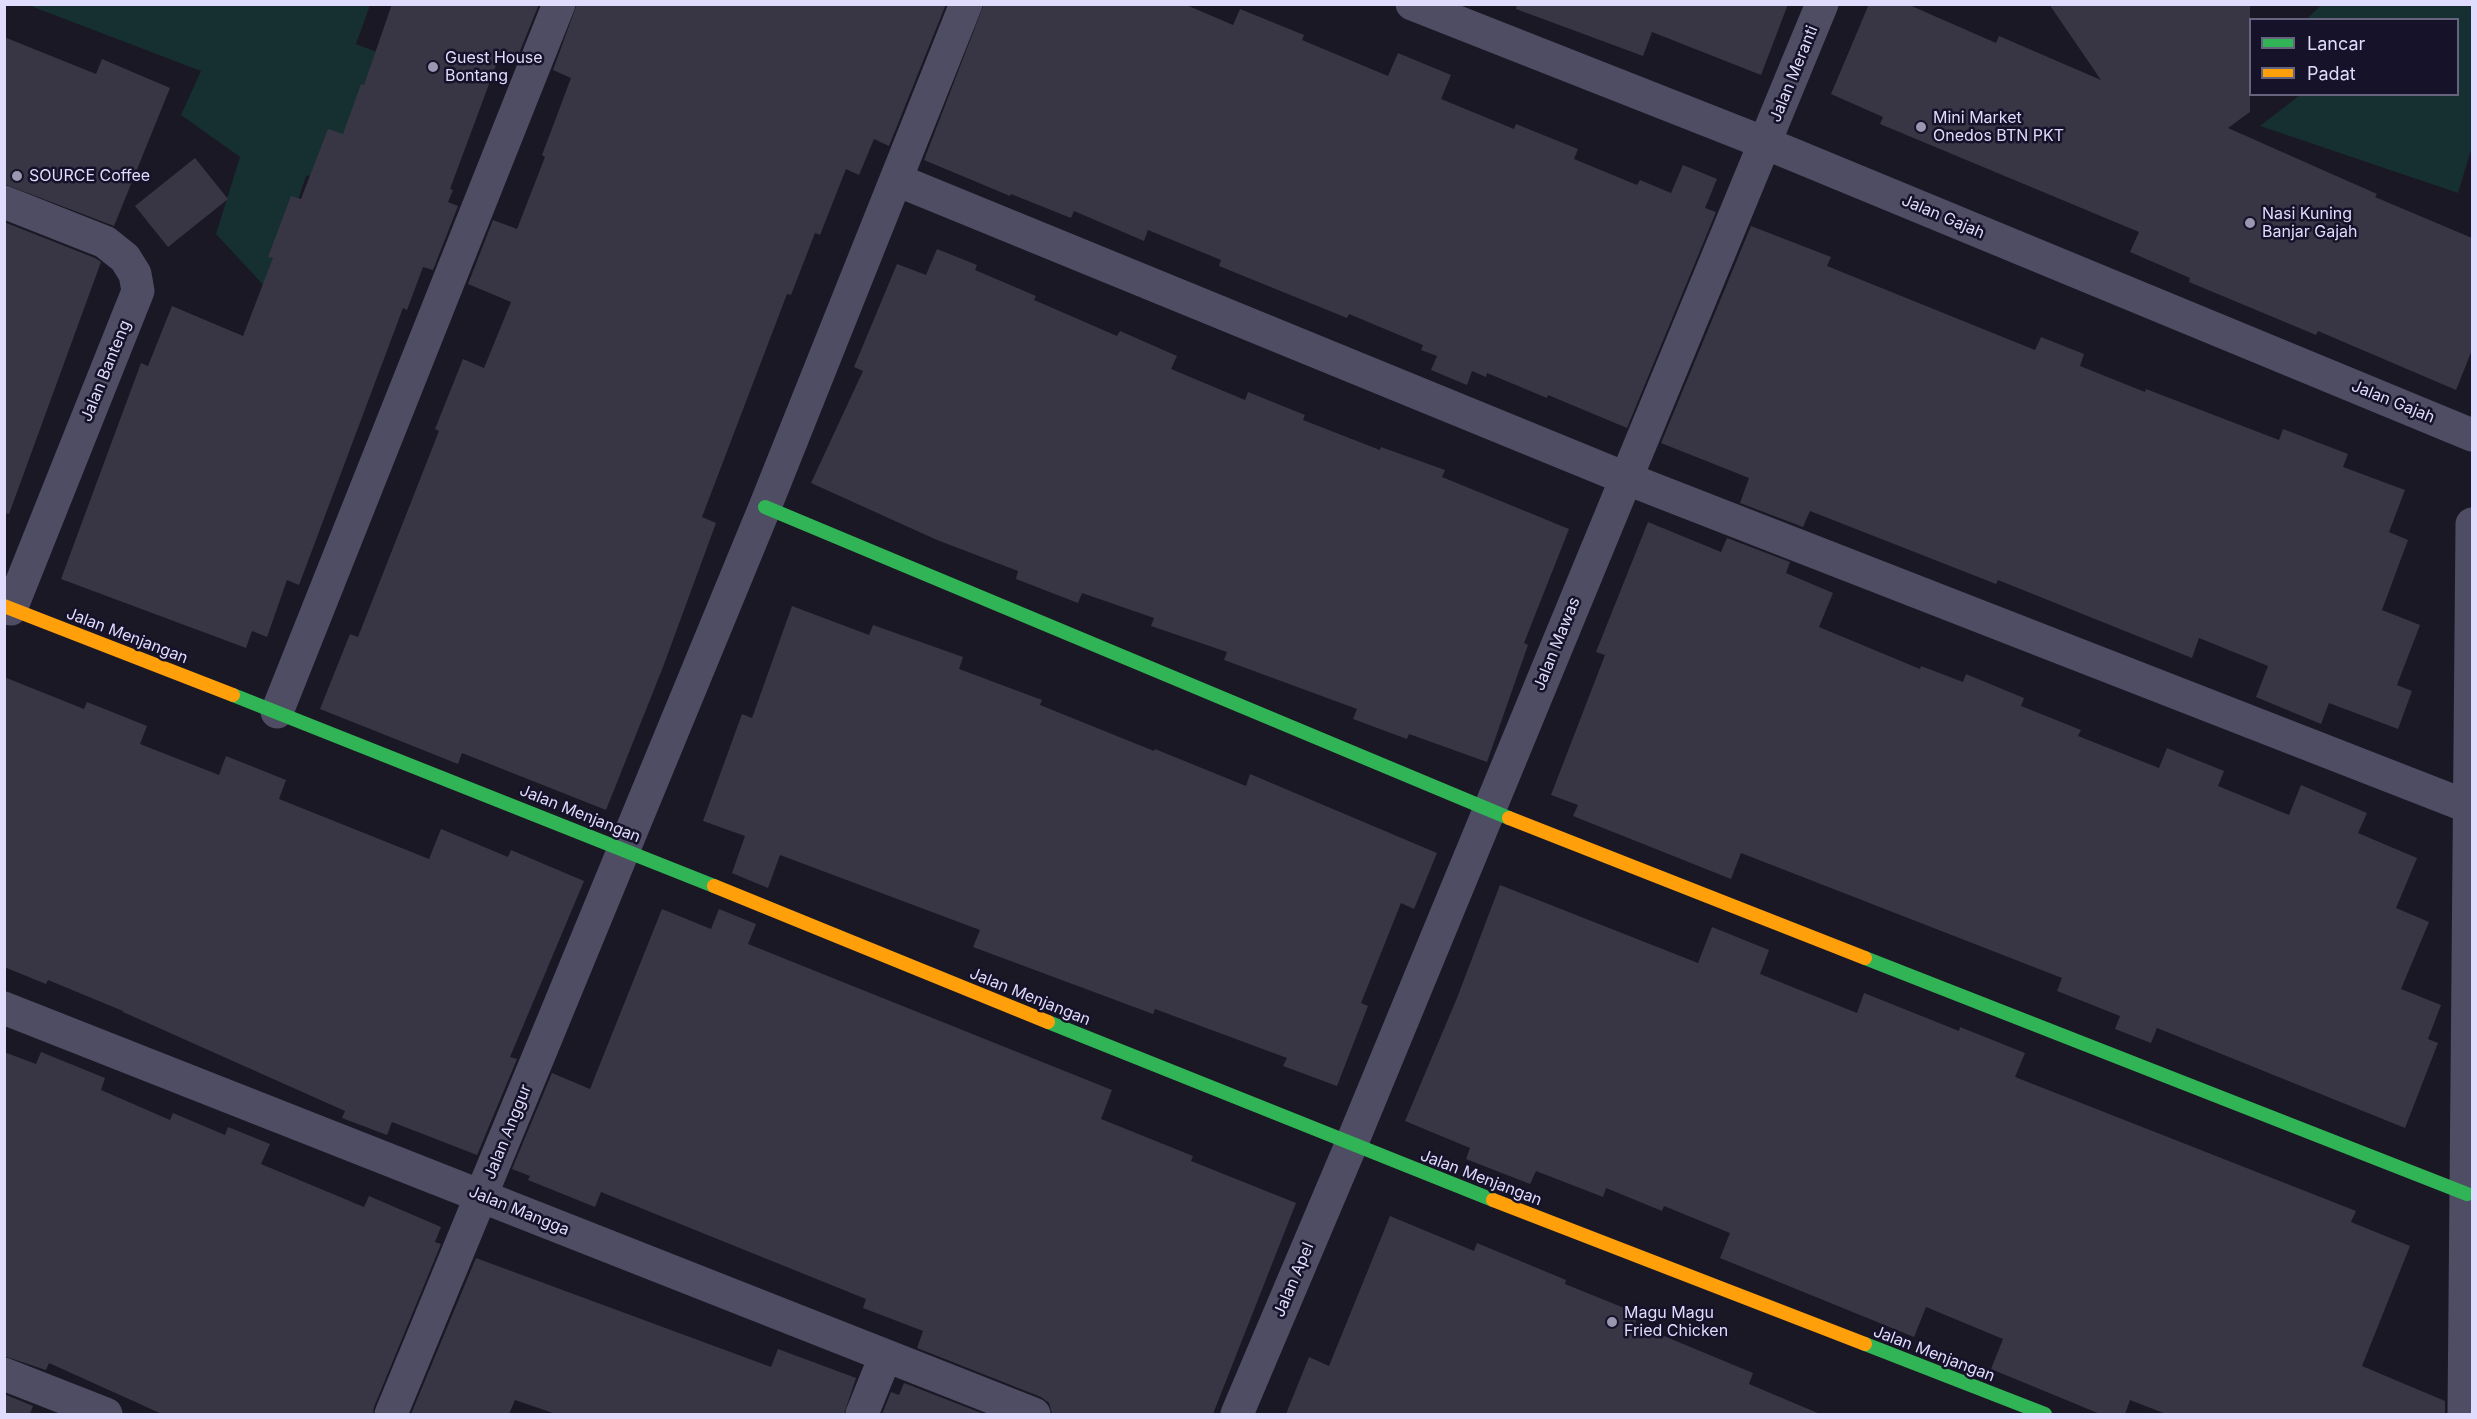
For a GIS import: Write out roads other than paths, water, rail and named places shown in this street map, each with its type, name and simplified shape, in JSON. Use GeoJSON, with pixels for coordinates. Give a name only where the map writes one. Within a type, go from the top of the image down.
{"type":"FeatureCollection","features":[{"type":"Feature","properties":{"kind":"street"},"geometry":{"type":"LineString","coordinates":[[277,712],[559,4]]}},
{"type":"Feature","properties":{"kind":"street","name":"Jalan Anggur"},"geometry":{"type":"LineString","coordinates":[[391,1414],[765,507],[966,4]]}},
{"type":"Feature","properties":{"kind":"street","name":"Jalan Gajah"},"geometry":{"type":"LineString","coordinates":[[1412,4],[1765,144],[2472,435]]}},
{"type":"Feature","properties":{"kind":"street","name":"Jalan Meranti"},"geometry":{"type":"LineString","coordinates":[[1765,144],[1822,4]]}},
{"type":"Feature","properties":{"kind":"street","name":"Jalan Mawas"},"geometry":{"type":"LineString","coordinates":[[1351,1145],[1765,144]]}},
{"type":"Feature","properties":{"kind":"street"},"geometry":{"type":"LineString","coordinates":[[897,180],[1625,478],[2469,807]]}},
{"type":"Feature","properties":{"kind":"street","name":"Jalan Banteng"},"geometry":{"type":"LineString","coordinates":[[4,202],[105,242],[125,258],[135,274],[138,291],[8,608]]}},
{"type":"Feature","properties":{"kind":"street"},"geometry":{"type":"LineString","coordinates":[[765,507],[1489,810],[2468,1194]]}},
{"type":"Feature","properties":{"kind":"street"},"geometry":{"type":"LineString","coordinates":[[2464,1414],[2468,1194],[2472,524]]}},
{"type":"Feature","properties":{"kind":"street","name":"Jalan Menjangan"},"geometry":{"type":"LineString","coordinates":[[8,608],[624,850],[1351,1145],[2045,1414]]}},
{"type":"Feature","properties":{"kind":"street","name":"Jalan Mangga"},"geometry":{"type":"LineString","coordinates":[[4,1008],[1034,1414]]}},
{"type":"Feature","properties":{"kind":"street","name":"Jalan Apel"},"geometry":{"type":"LineString","coordinates":[[1237,1414],[1351,1145]]}},
{"type":"Feature","properties":{"kind":"street"},"geometry":{"type":"LineString","coordinates":[[862,1414],[885,1357]]}},
{"type":"Feature","properties":{"kind":"street"},"geometry":{"type":"LineString","coordinates":[[4,1374],[106,1414]]}},
{"type":"Feature","properties":{"kind":"place","name":"Guest House Bontang"},"geometry":{"type":"Point","coordinates":[433,67]}},
{"type":"Feature","properties":{"kind":"place","name":"Mini Market Onedos BTN PKT"},"geometry":{"type":"Point","coordinates":[1921,127]}},
{"type":"Feature","properties":{"kind":"place","name":"SOURCE Coffee"},"geometry":{"type":"Point","coordinates":[17,176]}},
{"type":"Feature","properties":{"kind":"place","name":"Nasi Kuning Banjar Gajah"},"geometry":{"type":"Point","coordinates":[2250,223]}},
{"type":"Feature","properties":{"kind":"place","name":"Magu Magu Fried Chicken"},"geometry":{"type":"Point","coordinates":[1612,1322]}}]}
